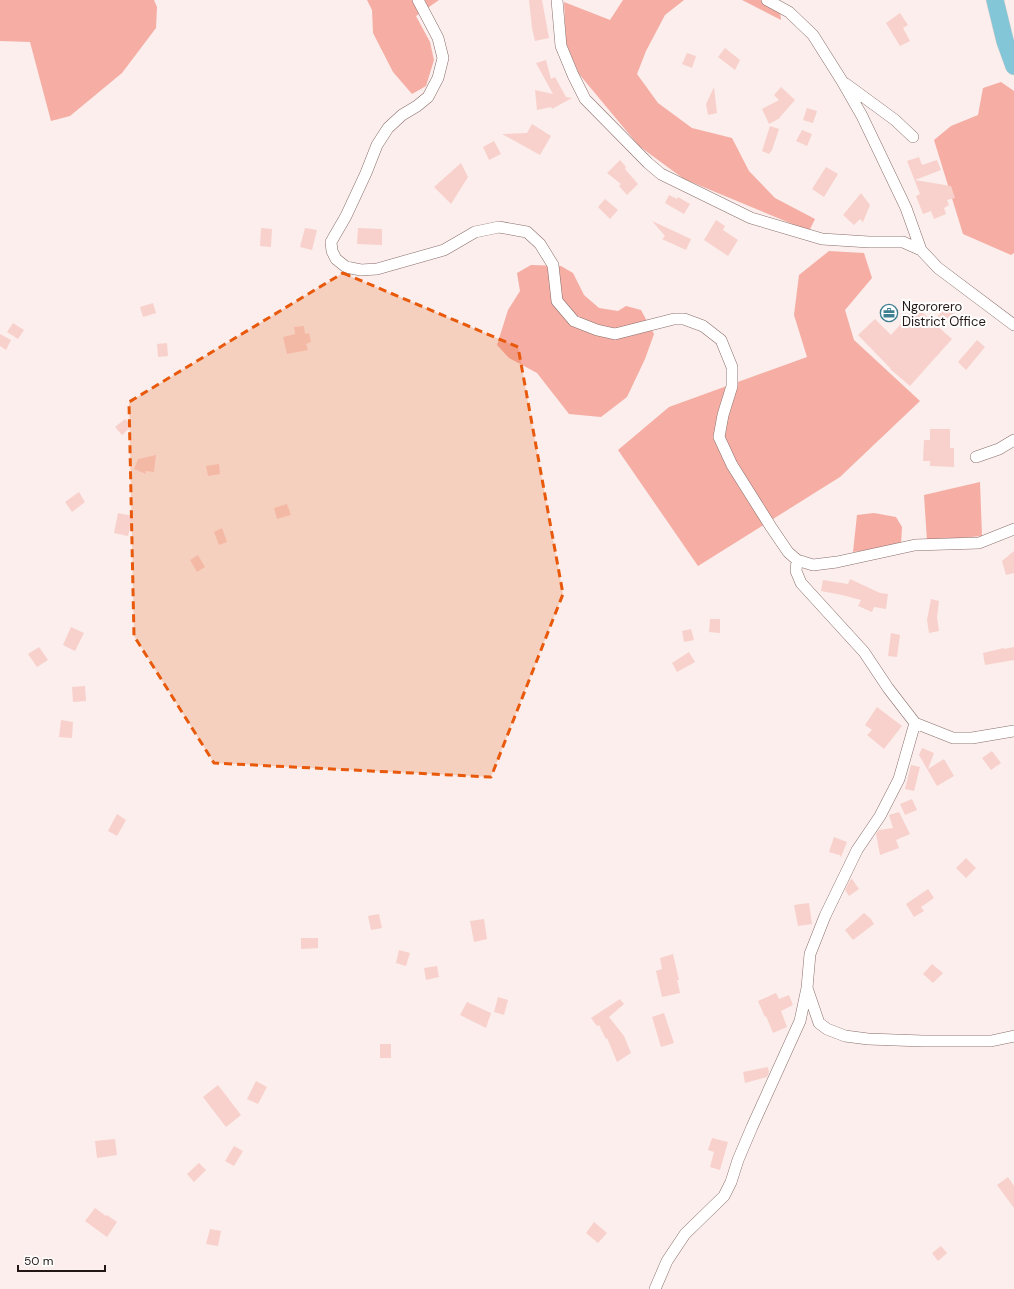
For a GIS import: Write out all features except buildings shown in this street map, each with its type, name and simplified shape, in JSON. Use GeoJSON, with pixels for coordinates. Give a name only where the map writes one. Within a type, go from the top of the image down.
{"type":"FeatureCollection","features":[{"type":"Feature","properties":{"kind":"main road"},"geometry":{"type":"LineString","coordinates":[[995,0],[1004,40],[1014,66]]}},
{"type":"Feature","properties":{"kind":"street"},"geometry":{"type":"LineString","coordinates":[[418,0],[438,38],[443,58],[438,78],[428,97],[402,115],[388,128],[377,144],[366,173],[346,216],[331,242],[332,251],[336,259],[346,267],[361,270],[377,269],[444,250],[475,232],[499,228],[527,232],[540,244],[553,265],[557,301],[574,321],[597,330],[615,334],[674,319],[684,319],[703,326],[721,340],[732,367],[732,386],[723,415],[719,437],[732,465],[771,527],[788,552],[797,560],[814,565],[837,562],[916,545],[979,543],[1014,529]]}},
{"type":"Feature","properties":{"kind":"street"},"geometry":{"type":"LineString","coordinates":[[557,0],[561,46],[585,99],[661,174],[752,218],[822,239],[869,242],[903,242],[921,250],[938,268],[1014,325]]}},
{"type":"Feature","properties":{"kind":"street"},"geometry":{"type":"LineString","coordinates":[[767,0],[789,12],[813,35],[842,81],[862,116],[906,208],[921,250]]}},
{"type":"Feature","properties":{"kind":"street"},"geometry":{"type":"LineString","coordinates":[[842,81],[895,120],[913,137]]}},
{"type":"Feature","properties":{"kind":"street"},"geometry":{"type":"LineString","coordinates":[[976,458],[999,449],[1014,440]]}},
{"type":"Feature","properties":{"kind":"street"},"geometry":{"type":"LineString","coordinates":[[797,560],[796,571],[801,583],[864,652],[888,688],[915,723],[953,738],[972,738],[1014,731]]}},
{"type":"Feature","properties":{"kind":"street"},"geometry":{"type":"LineString","coordinates":[[655,1289],[667,1261],[684,1234],[724,1196],[732,1182],[738,1160],[800,1021],[807,988],[810,954],[825,916],[856,850],[880,816],[899,779],[915,723]]}},
{"type":"Feature","properties":{"kind":"street"},"geometry":{"type":"LineString","coordinates":[[807,988],[819,1023],[827,1029],[845,1036],[868,1039],[923,1041],[991,1041],[1014,1036]]}},
{"type":"Feature","properties":{"kind":"highlighted area"},"geometry":{"type":"Polygon","coordinates":[[[343,273],[518,347],[563,594],[491,777],[214,763],[134,636],[129,402],[343,273]]]}},
{"type":"Feature","properties":{"kind":"shaded area"},"geometry":{"type":"Polygon","coordinates":[[[0,0],[154,0],[157,7],[156,28],[122,73],[70,116],[51,121],[30,42],[0,41],[0,0]]]}},
{"type":"Feature","properties":{"kind":"shaded area"},"geometry":{"type":"Polygon","coordinates":[[[367,0],[439,0],[416,16],[430,42],[434,60],[426,86],[412,94],[393,72],[373,33],[372,10],[367,0]]]}},
{"type":"Feature","properties":{"kind":"shaded area"},"geometry":{"type":"Polygon","coordinates":[[[623,0],[684,0],[665,15],[646,51],[637,74],[658,103],[692,128],[732,138],[749,171],[775,198],[815,219],[809,231],[684,179],[639,146],[579,74],[566,43],[564,2],[610,20],[623,0]]]}},
{"type":"Feature","properties":{"kind":"shaded area"},"geometry":{"type":"Polygon","coordinates":[[[742,0],[779,0],[781,20],[746,2],[742,0]]]}},
{"type":"Feature","properties":{"kind":"shaded area"},"geometry":{"type":"Polygon","coordinates":[[[1001,82],[1014,91],[1014,253],[1011,255],[963,234],[934,140],[951,126],[978,115],[983,88],[1001,82]]]}},
{"type":"Feature","properties":{"kind":"shaded area"},"geometry":{"type":"Polygon","coordinates":[[[829,251],[864,253],[872,278],[845,310],[854,340],[920,401],[840,477],[698,566],[618,450],[669,407],[807,357],[794,315],[799,275],[829,251]]]}},
{"type":"Feature","properties":{"kind":"shaded area"},"geometry":{"type":"Polygon","coordinates":[[[531,265],[561,266],[573,273],[584,295],[599,308],[618,311],[626,306],[641,310],[654,334],[645,359],[627,397],[601,417],[569,414],[537,373],[509,358],[497,345],[508,310],[520,291],[517,273],[531,265]]]}},
{"type":"Feature","properties":{"kind":"shaded area"},"geometry":{"type":"Polygon","coordinates":[[[980,482],[982,536],[927,541],[924,495],[980,482]]]}},
{"type":"Feature","properties":{"kind":"shaded area"},"geometry":{"type":"Polygon","coordinates":[[[874,513],[896,517],[902,527],[901,545],[853,552],[857,515],[874,513]]]}},
{"type":"Feature","properties":{"kind":"place","name":"Ngororero District Office"},"geometry":{"type":"Point","coordinates":[889,313]}}]}
